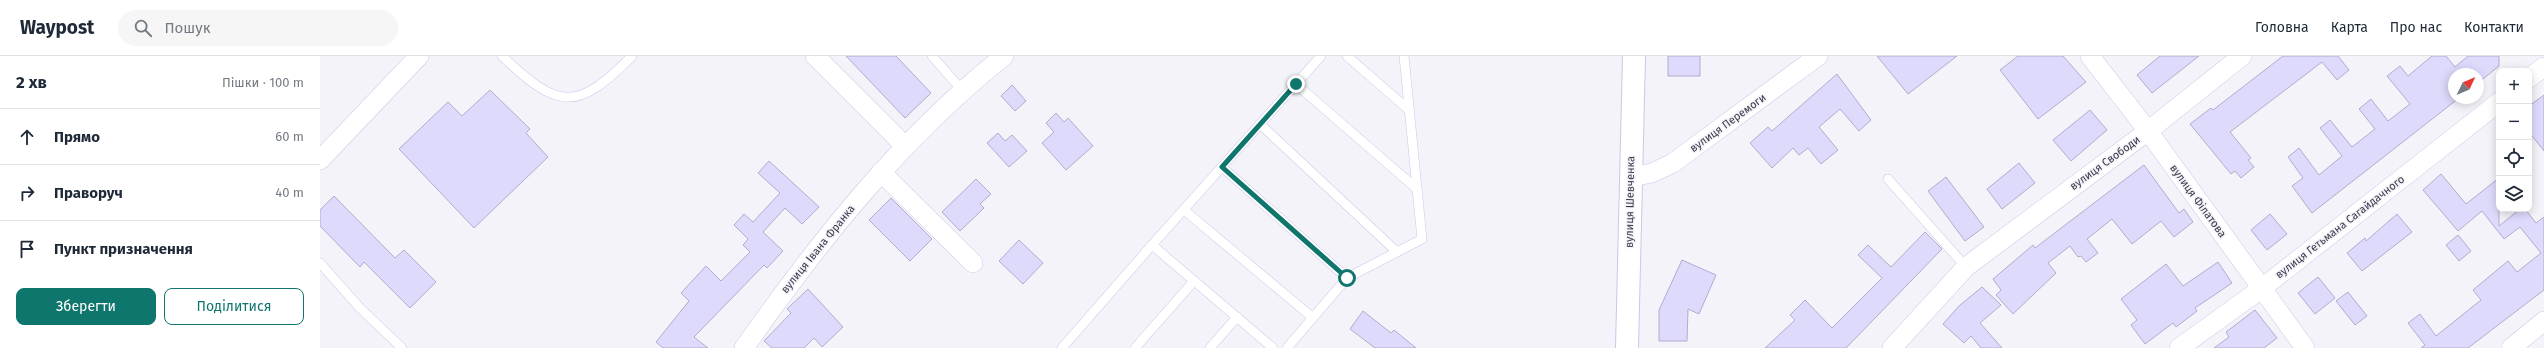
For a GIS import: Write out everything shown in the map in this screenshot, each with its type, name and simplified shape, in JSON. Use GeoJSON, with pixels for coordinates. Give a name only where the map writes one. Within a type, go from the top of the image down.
{"type":"FeatureCollection","features":[{"type":"Feature","properties":{"kind":"main road","name":"вулиця Шевченка"},"geometry":{"type":"LineString","coordinates":[[1627,348],[1634,56]]}},
{"type":"Feature","properties":{"kind":"street"},"geometry":{"type":"LineString","coordinates":[[816,56],[905,146]]}},
{"type":"Feature","properties":{"kind":"street","name":"вулиця Івана Франка"},"geometry":{"type":"LineString","coordinates":[[744,348],[801,267],[881,172],[962,90],[1004,56]]}},
{"type":"Feature","properties":{"kind":"street","name":"вулиця Перемоги"},"geometry":{"type":"LineString","coordinates":[[1631,176],[1652,173],[1673,163],[1818,56]]}},
{"type":"Feature","properties":{"kind":"street","name":"вулиця Філатова"},"geometry":{"type":"LineString","coordinates":[[2090,56],[2148,131],[2305,348]]}},
{"type":"Feature","properties":{"kind":"street","name":"вулиця Свободи"},"geometry":{"type":"LineString","coordinates":[[1892,348],[1966,267],[2148,131],[2242,56]]}},
{"type":"Feature","properties":{"kind":"street"},"geometry":{"type":"LineString","coordinates":[[320,160],[409,60]]}},
{"type":"Feature","properties":{"kind":"street"},"geometry":{"type":"LineString","coordinates":[[2532,76],[2544,66]]}},
{"type":"Feature","properties":{"kind":"street","name":"вулиця Гетьмана Сагайдачного"},"geometry":{"type":"LineString","coordinates":[[2179,348],[2261,288],[2496,104]]}},
{"type":"Feature","properties":{"kind":"street"},"geometry":{"type":"LineString","coordinates":[[881,172],[973,263]]}},
{"type":"Feature","properties":{"kind":"street"},"geometry":{"type":"LineString","coordinates":[[2511,348],[2544,321]]}},
{"type":"Feature","properties":{"kind":"lane"},"geometry":{"type":"LineString","coordinates":[[502,56],[534,85],[555,95],[566,97],[578,97],[591,92],[632,56]]}},
{"type":"Feature","properties":{"kind":"lane"},"geometry":{"type":"LineString","coordinates":[[932,56],[962,90]]}},
{"type":"Feature","properties":{"kind":"lane"},"geometry":{"type":"LineString","coordinates":[[1062,348],[1321,56]]}},
{"type":"Feature","properties":{"kind":"lane"},"geometry":{"type":"LineString","coordinates":[[1347,56],[1409,110]]}},
{"type":"Feature","properties":{"kind":"lane"},"geometry":{"type":"LineString","coordinates":[[1287,348],[1347,278],[1422,239],[1404,56]]}},
{"type":"Feature","properties":{"kind":"lane"},"geometry":{"type":"LineString","coordinates":[[1296,84],[1417,189]]}},
{"type":"Feature","properties":{"kind":"lane"},"geometry":{"type":"LineString","coordinates":[[1260,124],[1398,252]]}},
{"type":"Feature","properties":{"kind":"lane"},"geometry":{"type":"LineString","coordinates":[[1222,167],[1347,278]]}},
{"type":"Feature","properties":{"kind":"lane"},"geometry":{"type":"LineString","coordinates":[[1888,179],[1966,267]]}},
{"type":"Feature","properties":{"kind":"lane"},"geometry":{"type":"LineString","coordinates":[[1184,210],[1312,317]]}},
{"type":"Feature","properties":{"kind":"lane"},"geometry":{"type":"LineString","coordinates":[[1152,245],[1273,348]]}},
{"type":"Feature","properties":{"kind":"lane"},"geometry":{"type":"LineString","coordinates":[[320,263],[360,308],[402,348]]}},
{"type":"Feature","properties":{"kind":"lane"},"geometry":{"type":"LineString","coordinates":[[1135,348],[1194,281]]}},
{"type":"Feature","properties":{"kind":"lane"},"geometry":{"type":"LineString","coordinates":[[1210,348],[1237,317]]}},
{"type":"Feature","properties":{"kind":"building"},"geometry":{"type":"Polygon","coordinates":[[[846,56],[896,56],[931,93],[905,118],[846,56]]]}},
{"type":"Feature","properties":{"kind":"building"},"geometry":{"type":"Polygon","coordinates":[[[1668,56],[1700,56],[1700,76],[1668,76],[1668,56]]]}},
{"type":"Feature","properties":{"kind":"building"},"geometry":{"type":"Polygon","coordinates":[[[1877,56],[1957,56],[1908,94],[1877,56]]]}},
{"type":"Feature","properties":{"kind":"building"},"geometry":{"type":"Polygon","coordinates":[[[2018,56],[2063,56],[2086,82],[2038,119],[2000,70],[2018,56]]]}},
{"type":"Feature","properties":{"kind":"building"},"geometry":{"type":"Polygon","coordinates":[[[2160,56],[2199,56],[2152,93],[2137,75],[2160,56]]]}},
{"type":"Feature","properties":{"kind":"building"},"geometry":{"type":"Polygon","coordinates":[[[2283,56],[2338,56],[2349,70],[2337,80],[2322,62],[2230,132],[2251,158],[2248,160],[2254,167],[2241,178],[2235,171],[2231,174],[2190,124],[2211,108],[2213,110],[2283,56]]]}},
{"type":"Feature","properties":{"kind":"building"},"geometry":{"type":"Polygon","coordinates":[[[2432,56],[2446,56],[2455,67],[2468,56],[2499,56],[2499,66],[2484,78],[2484,68],[2448,68],[2448,104],[2451,104],[2312,213],[2292,186],[2303,178],[2288,157],[2299,148],[2319,175],[2342,156],[2320,128],[2330,120],[2352,147],[2375,129],[2359,109],[2371,99],[2388,121],[2410,104],[2387,76],[2400,66],[2408,76],[2432,56]]]}},
{"type":"Feature","properties":{"kind":"building"},"geometry":{"type":"Polygon","coordinates":[[[1837,74],[1871,120],[1859,131],[1840,109],[1819,127],[1838,150],[1821,164],[1808,148],[1799,155],[1793,148],[1772,168],[1750,143],[1768,127],[1772,131],[1837,74]]]}},
{"type":"Feature","properties":{"kind":"building"},"geometry":{"type":"Polygon","coordinates":[[[1012,85],[1026,101],[1015,111],[1001,96],[1012,85]]]}},
{"type":"Feature","properties":{"kind":"building"},"geometry":{"type":"Polygon","coordinates":[[[490,90],[530,129],[526,133],[548,157],[474,228],[399,149],[448,102],[462,116],[490,90]]]}},
{"type":"Feature","properties":{"kind":"building"},"geometry":{"type":"Polygon","coordinates":[[[2544,95],[2544,151],[2532,136],[2532,104],[2544,95]]]}},
{"type":"Feature","properties":{"kind":"building"},"geometry":{"type":"Polygon","coordinates":[[[2090,110],[2107,130],[2071,161],[2053,140],[2090,110]]]}},
{"type":"Feature","properties":{"kind":"building"},"geometry":{"type":"Polygon","coordinates":[[[1056,113],[1064,122],[1068,118],[1093,146],[1066,170],[1042,143],[1054,132],[1046,123],[1056,113]]]}},
{"type":"Feature","properties":{"kind":"building"},"geometry":{"type":"Polygon","coordinates":[[[998,133],[1005,141],[1012,135],[1027,151],[1009,167],[987,143],[998,133]]]}},
{"type":"Feature","properties":{"kind":"building"},"geometry":{"type":"Polygon","coordinates":[[[769,161],[819,207],[802,224],[785,208],[763,232],[783,251],[767,268],[764,265],[694,337],[708,348],[663,348],[656,342],[689,301],[681,293],[706,266],[721,281],[750,252],[743,245],[748,239],[734,225],[744,214],[753,222],[780,193],[758,173],[769,161]]]}},
{"type":"Feature","properties":{"kind":"building"},"geometry":{"type":"Polygon","coordinates":[[[2019,163],[2035,183],[2002,209],[1987,189],[2019,163]]]}},
{"type":"Feature","properties":{"kind":"building"},"geometry":{"type":"Polygon","coordinates":[[[2144,165],[2179,213],[2184,209],[2193,222],[2174,237],[2161,221],[2132,244],[2112,219],[2087,239],[2098,253],[2086,262],[2081,256],[2078,257],[2070,246],[2048,263],[2056,273],[2013,314],[1996,295],[2001,290],[1993,279],[2033,245],[2035,248],[2144,165]]]}},
{"type":"Feature","properties":{"kind":"building"},"geometry":{"type":"Polygon","coordinates":[[[2441,174],[2466,204],[2496,180],[2496,212],[2499,212],[2499,226],[2516,212],[2527,212],[2536,223],[2544,217],[2544,290],[2468,348],[2421,348],[2425,345],[2408,323],[2420,314],[2436,336],[2481,300],[2473,290],[2508,261],[2517,272],[2541,253],[2520,227],[2504,239],[2482,211],[2458,231],[2423,190],[2441,174]]]}},
{"type":"Feature","properties":{"kind":"building"},"geometry":{"type":"Polygon","coordinates":[[[1946,177],[1984,227],[1965,241],[1928,191],[1946,177]]]}},
{"type":"Feature","properties":{"kind":"building"},"geometry":{"type":"Polygon","coordinates":[[[976,179],[991,194],[980,204],[984,208],[960,231],[942,212],[976,179]]]}},
{"type":"Feature","properties":{"kind":"building"},"geometry":{"type":"Polygon","coordinates":[[[334,196],[395,258],[404,250],[436,282],[410,308],[364,262],[360,267],[320,226],[320,210],[334,196]]]}},
{"type":"Feature","properties":{"kind":"building"},"geometry":{"type":"Polygon","coordinates":[[[891,198],[932,239],[910,261],[869,220],[891,198]]]}},
{"type":"Feature","properties":{"kind":"building"},"geometry":{"type":"Polygon","coordinates":[[[2270,214],[2287,234],[2267,250],[2251,230],[2270,214]]]}},
{"type":"Feature","properties":{"kind":"building"},"geometry":{"type":"Polygon","coordinates":[[[2397,214],[2412,232],[2362,271],[2347,253],[2365,238],[2366,241],[2397,214]]]}},
{"type":"Feature","properties":{"kind":"building"},"geometry":{"type":"Polygon","coordinates":[[[1925,232],[1942,249],[1846,348],[1765,348],[1795,320],[1790,315],[1805,300],[1832,328],[1882,278],[1858,255],[1868,245],[1891,267],[1925,232]]]}},
{"type":"Feature","properties":{"kind":"building"},"geometry":{"type":"Polygon","coordinates":[[[2458,235],[2471,251],[2459,261],[2446,245],[2458,235]]]}},
{"type":"Feature","properties":{"kind":"building"},"geometry":{"type":"Polygon","coordinates":[[[1019,240],[1043,263],[1023,284],[999,261],[1019,240]]]}},
{"type":"Feature","properties":{"kind":"building"},"geometry":{"type":"Polygon","coordinates":[[[1682,260],[1716,275],[1699,314],[1688,309],[1687,341],[1659,341],[1659,310],[1682,260]]]}},
{"type":"Feature","properties":{"kind":"building"},"geometry":{"type":"Polygon","coordinates":[[[2218,262],[2232,283],[2195,308],[2197,311],[2176,327],[2173,323],[2145,344],[2131,325],[2137,320],[2121,299],[2166,264],[2183,286],[2218,262]]]}},
{"type":"Feature","properties":{"kind":"building"},"geometry":{"type":"Polygon","coordinates":[[[2318,277],[2335,298],[2315,314],[2298,293],[2318,277]]]}},
{"type":"Feature","properties":{"kind":"building"},"geometry":{"type":"Polygon","coordinates":[[[1982,287],[2001,305],[1980,323],[2002,348],[1981,348],[1971,336],[1964,343],[1943,324],[1959,306],[1982,287]]]}},
{"type":"Feature","properties":{"kind":"building"},"geometry":{"type":"Polygon","coordinates":[[[808,289],[843,327],[822,347],[814,338],[804,348],[772,348],[764,341],[791,313],[787,309],[808,289]]]}},
{"type":"Feature","properties":{"kind":"building"},"geometry":{"type":"Polygon","coordinates":[[[2348,292],[2367,316],[2355,325],[2336,301],[2348,292]]]}},
{"type":"Feature","properties":{"kind":"building"},"geometry":{"type":"Polygon","coordinates":[[[2255,310],[2277,338],[2264,348],[2214,348],[2229,337],[2226,332],[2255,310]]]}},
{"type":"Feature","properties":{"kind":"building"},"geometry":{"type":"Polygon","coordinates":[[[1363,311],[1391,333],[1394,330],[1416,348],[1375,348],[1350,329],[1363,311]]]}},
{"type":"Feature","properties":{"kind":"route"},"geometry":{"type":"LineString","coordinates":[[1296,84],[1222,167],[1347,278]]}}]}
